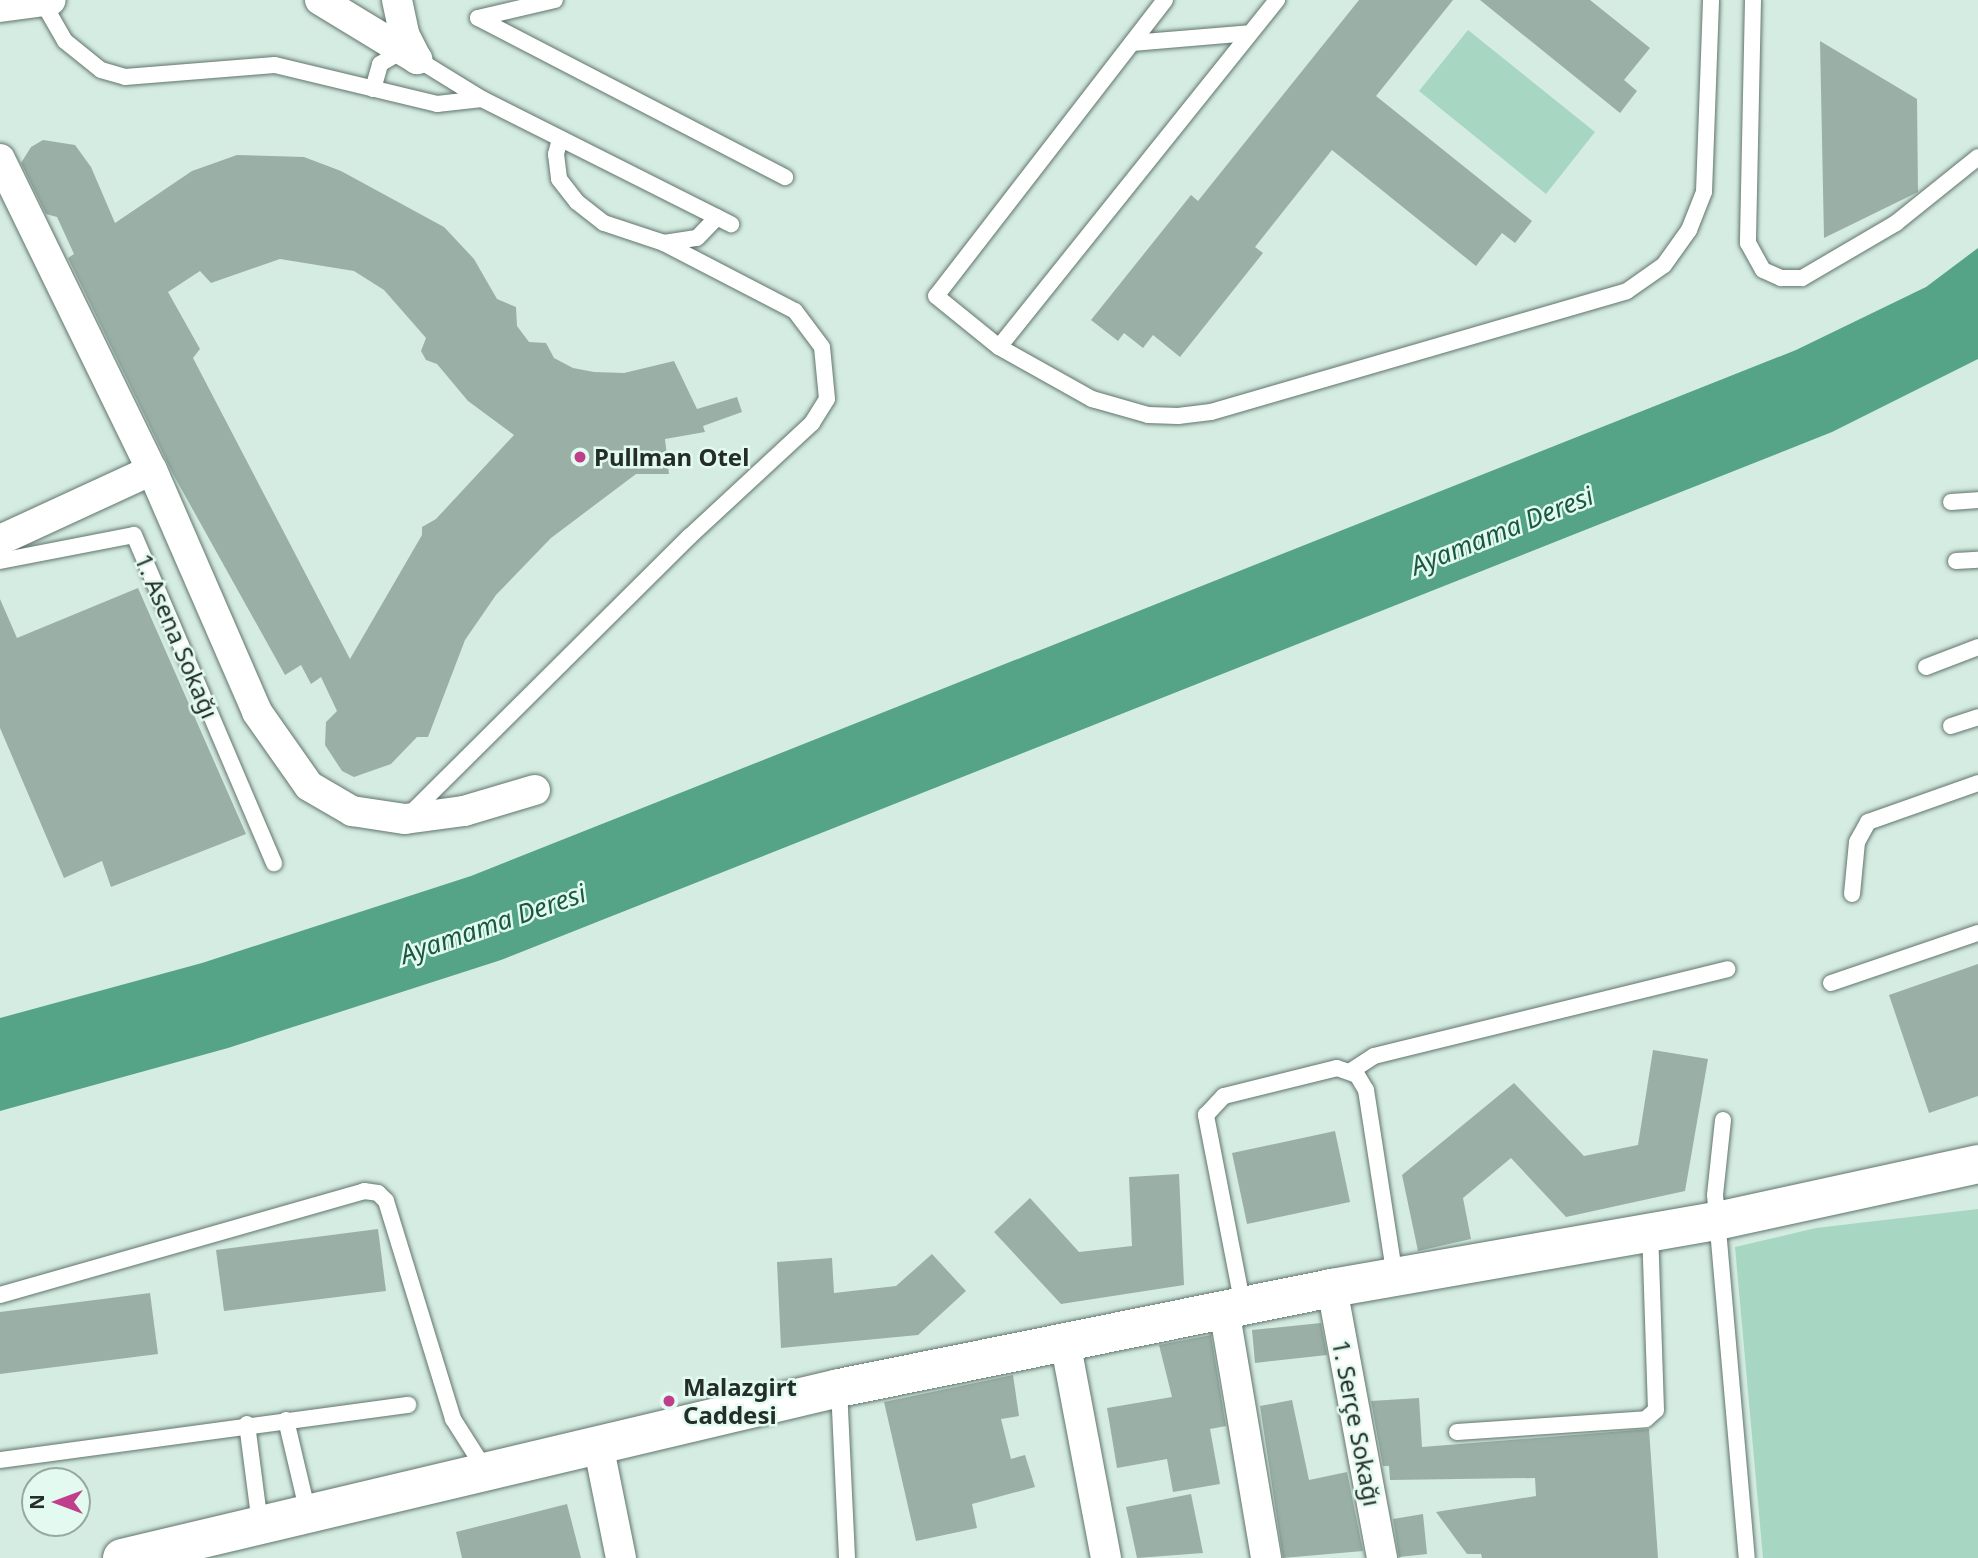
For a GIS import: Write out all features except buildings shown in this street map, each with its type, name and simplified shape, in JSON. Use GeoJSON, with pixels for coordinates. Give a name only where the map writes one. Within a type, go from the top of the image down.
{"type":"FeatureCollection","features":[{"type":"Feature","properties":{"kind":"main road"},"geometry":{"type":"LineString","coordinates":[[122,1558],[839,1388],[1332,1288],[1717,1221],[1978,1164]]}},
{"type":"Feature","properties":{"kind":"street"},"geometry":{"type":"LineString","coordinates":[[320,0],[410,54]]}},
{"type":"Feature","properties":{"kind":"street"},"geometry":{"type":"LineString","coordinates":[[397,0],[410,54]]}},
{"type":"Feature","properties":{"kind":"street"},"geometry":{"type":"LineString","coordinates":[[0,7],[47,1]]}},
{"type":"Feature","properties":{"kind":"street"},"geometry":{"type":"LineString","coordinates":[[0,159],[152,470],[257,712],[309,786],[352,811],[405,819],[464,811],[535,790]]}},
{"type":"Feature","properties":{"kind":"street"},"geometry":{"type":"LineString","coordinates":[[0,540],[152,470]]}},
{"type":"Feature","properties":{"kind":"street","name":"1. Serçe Sokağı"},"geometry":{"type":"LineString","coordinates":[[1332,1288],[1382,1558]]}},
{"type":"Feature","properties":{"kind":"street"},"geometry":{"type":"LineString","coordinates":[[1233,1308],[1266,1558]]}},
{"type":"Feature","properties":{"kind":"street"},"geometry":{"type":"LineString","coordinates":[[1065,1341],[1106,1558]]}},
{"type":"Feature","properties":{"kind":"street"},"geometry":{"type":"LineString","coordinates":[[598,1444],[621,1558]]}},
{"type":"Feature","properties":{"kind":"lane"},"geometry":{"type":"LineString","coordinates":[[555,0],[478,18],[785,177]]}},
{"type":"Feature","properties":{"kind":"lane"},"geometry":{"type":"LineString","coordinates":[[1165,0],[936,296],[999,346],[1092,399],[1148,415],[1178,416],[1211,412],[1627,291],[1664,265],[1689,230],[1704,192],[1711,0]]}},
{"type":"Feature","properties":{"kind":"lane"},"geometry":{"type":"LineString","coordinates":[[999,346],[1277,0]]}},
{"type":"Feature","properties":{"kind":"lane"},"geometry":{"type":"LineString","coordinates":[[1753,0],[1748,232],[1751,253],[1763,270],[1781,278],[1802,278],[1896,223],[1978,157]]}},
{"type":"Feature","properties":{"kind":"lane"},"geometry":{"type":"LineString","coordinates":[[47,1],[65,40],[101,70],[125,76],[275,65],[437,104],[482,99]]}},
{"type":"Feature","properties":{"kind":"lane"},"geometry":{"type":"LineString","coordinates":[[1132,43],[1250,33]]}},
{"type":"Feature","properties":{"kind":"lane"},"geometry":{"type":"LineString","coordinates":[[373,89],[380,64],[410,54],[482,99],[724,220],[697,238],[664,243]]}},
{"type":"Feature","properties":{"kind":"lane"},"geometry":{"type":"LineString","coordinates":[[405,819],[689,537],[812,423],[827,399],[822,346],[795,312],[664,243],[604,223],[577,202],[559,179],[556,154],[561,139]]}},
{"type":"Feature","properties":{"kind":"lane"},"geometry":{"type":"LineString","coordinates":[[1951,502],[1978,500]]}},
{"type":"Feature","properties":{"kind":"lane","name":"1. Asena Sokağı"},"geometry":{"type":"LineString","coordinates":[[0,561],[134,535],[274,863]]}},
{"type":"Feature","properties":{"kind":"lane"},"geometry":{"type":"LineString","coordinates":[[1955,561],[1978,560]]}},
{"type":"Feature","properties":{"kind":"lane"},"geometry":{"type":"LineString","coordinates":[[1926,667],[1977,652]]}},
{"type":"Feature","properties":{"kind":"lane"},"geometry":{"type":"LineString","coordinates":[[1951,726],[1978,717]]}},
{"type":"Feature","properties":{"kind":"lane"},"geometry":{"type":"LineString","coordinates":[[1852,894],[1857,842],[1868,822],[1978,783]]}},
{"type":"Feature","properties":{"kind":"lane"},"geometry":{"type":"LineString","coordinates":[[1831,983],[1978,933]]}},
{"type":"Feature","properties":{"kind":"lane"},"geometry":{"type":"LineString","coordinates":[[1351,1071],[1374,1056],[1727,969]]}},
{"type":"Feature","properties":{"kind":"lane"},"geometry":{"type":"LineString","coordinates":[[1233,1308],[1206,1115],[1224,1096],[1337,1068],[1351,1071],[1366,1090],[1395,1277]]}},
{"type":"Feature","properties":{"kind":"lane"},"geometry":{"type":"LineString","coordinates":[[1723,1120],[1715,1195],[1747,1558]]}},
{"type":"Feature","properties":{"kind":"lane"},"geometry":{"type":"LineString","coordinates":[[0,1296],[364,1191],[378,1193],[386,1201],[453,1419],[486,1471]]}},
{"type":"Feature","properties":{"kind":"lane"},"geometry":{"type":"LineString","coordinates":[[1457,1432],[1646,1419],[1656,1410],[1650,1233]]}},
{"type":"Feature","properties":{"kind":"lane"},"geometry":{"type":"LineString","coordinates":[[839,1388],[847,1558]]}},
{"type":"Feature","properties":{"kind":"lane"},"geometry":{"type":"LineString","coordinates":[[0,1460],[247,1424],[408,1405]]}},
{"type":"Feature","properties":{"kind":"lane"},"geometry":{"type":"LineString","coordinates":[[286,1420],[308,1513]]}},
{"type":"Feature","properties":{"kind":"lane"},"geometry":{"type":"LineString","coordinates":[[247,1424],[260,1524]]}},
{"type":"Feature","properties":{"kind":"shaded area"},"geometry":{"type":"Polygon","coordinates":[[[1468,30],[1595,132],[1546,194],[1419,91],[1468,30]]]}},
{"type":"Feature","properties":{"kind":"shaded area"},"geometry":{"type":"Polygon","coordinates":[[[1978,1209],[1978,1558],[1763,1558],[1735,1247],[1816,1228],[1978,1209]]]}},
{"type":"Feature","properties":{"kind":"water","name":"Ayamama Deresi"},"geometry":{"type":"Polygon","coordinates":[[[1978,248],[1978,359],[1832,432],[501,960],[228,1048],[0,1111],[0,1018],[202,963],[471,876],[1796,350],[1926,287],[1978,248]]]}},
{"type":"Feature","properties":{"kind":"place","name":"Pullman Otel"},"geometry":{"type":"Point","coordinates":[580,457]}},
{"type":"Feature","properties":{"kind":"place","name":"Malazgirt Caddesi"},"geometry":{"type":"Point","coordinates":[669,1401]}}]}
